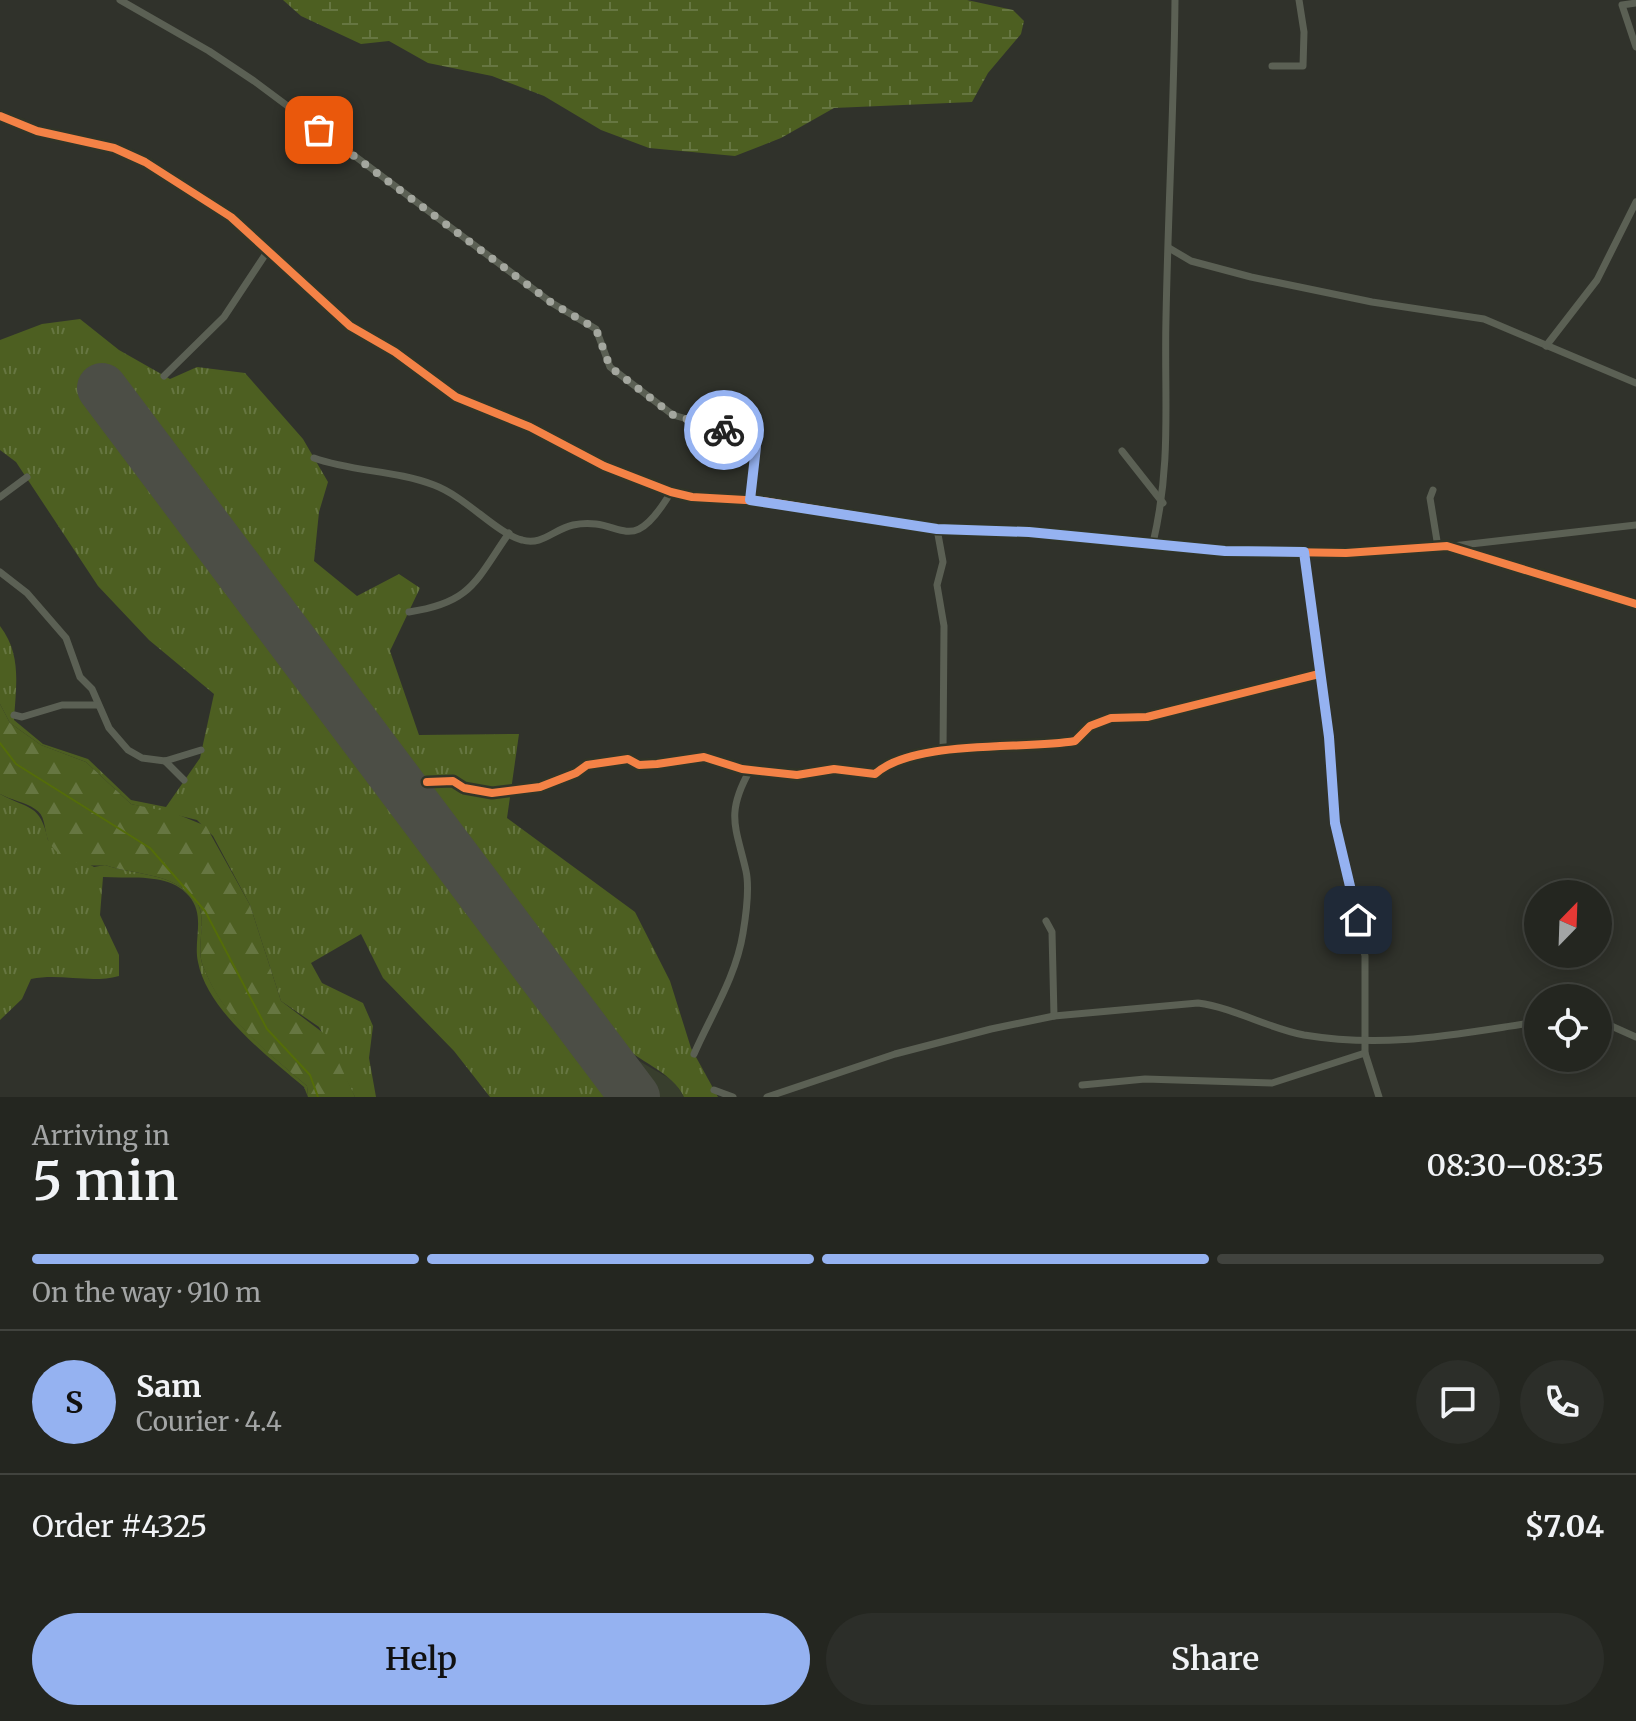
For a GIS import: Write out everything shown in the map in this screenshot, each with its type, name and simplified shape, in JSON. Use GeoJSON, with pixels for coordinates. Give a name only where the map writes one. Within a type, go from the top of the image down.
{"type":"FeatureCollection","features":[{"type":"Feature","properties":{"kind":"street"},"geometry":{"type":"LineString","coordinates":[[120,0],[254,81],[552,303],[596,329],[610,367],[673,415],[747,436],[756,447],[750,500]]}},
{"type":"Feature","properties":{"kind":"street"},"geometry":{"type":"LineString","coordinates":[[1153,543],[1167,470],[1175,0]]}},
{"type":"Feature","properties":{"kind":"street"},"geometry":{"type":"LineString","coordinates":[[1272,66],[1303,66],[1304,32],[1299,0]]}},
{"type":"Feature","properties":{"kind":"street"},"geometry":{"type":"LineString","coordinates":[[1636,3],[1622,5],[1636,47]]}},
{"type":"Feature","properties":{"kind":"street"},"geometry":{"type":"LineString","coordinates":[[0,116],[37,131],[114,148],[145,162],[231,217],[350,326],[395,352],[456,397],[530,427],[604,466],[671,492],[692,497],[750,500],[937,529],[1029,532],[1225,551],[1304,552],[1442,547],[1636,525]]}},
{"type":"Feature","properties":{"kind":"street"},"geometry":{"type":"LineString","coordinates":[[1546,346],[1597,280],[1636,202]]}},
{"type":"Feature","properties":{"kind":"street"},"geometry":{"type":"LineString","coordinates":[[1169,248],[1191,261],[1251,277],[1372,302],[1484,319],[1636,383]]}},
{"type":"Feature","properties":{"kind":"street"},"geometry":{"type":"LineString","coordinates":[[164,376],[224,317],[269,249]]}},
{"type":"Feature","properties":{"kind":"street"},"geometry":{"type":"LineString","coordinates":[[1122,451],[1163,503]]}},
{"type":"Feature","properties":{"kind":"street"},"geometry":{"type":"LineString","coordinates":[[314,458],[342,468],[403,476],[432,484],[461,498],[521,540],[538,542],[576,524],[626,532],[641,528],[654,518],[671,492]]}},
{"type":"Feature","properties":{"kind":"street"},"geometry":{"type":"LineString","coordinates":[[0,497],[27,477]]}},
{"type":"Feature","properties":{"kind":"street"},"geometry":{"type":"LineString","coordinates":[[1433,490],[1430,498],[1442,547]]}},
{"type":"Feature","properties":{"kind":"street"},"geometry":{"type":"LineString","coordinates":[[937,529],[943,568],[937,585],[944,626],[943,752]]}},
{"type":"Feature","properties":{"kind":"street"},"geometry":{"type":"LineString","coordinates":[[409,612],[436,608],[478,583],[509,533]]}},
{"type":"Feature","properties":{"kind":"street"},"geometry":{"type":"LineString","coordinates":[[1442,547],[1636,604]]}},
{"type":"Feature","properties":{"kind":"street"},"geometry":{"type":"LineString","coordinates":[[1304,552],[1335,823],[1365,956],[1365,1053],[1379,1097]]}},
{"type":"Feature","properties":{"kind":"street"},"geometry":{"type":"LineString","coordinates":[[0,572],[27,593],[66,638],[80,677],[92,689],[109,728],[128,750],[142,758],[165,761],[201,750]]}},
{"type":"Feature","properties":{"kind":"street"},"geometry":{"type":"LineString","coordinates":[[427,782],[453,781],[464,788],[492,793],[540,787],[576,773],[587,765],[628,759],[639,765],[704,757],[750,770],[797,775],[834,769],[875,774],[893,760],[971,747],[1008,748],[1019,743],[1075,741],[1090,726],[1111,718],[1147,717],[1319,674]]}},
{"type":"Feature","properties":{"kind":"street"},"geometry":{"type":"LineString","coordinates":[[14,715],[22,717],[62,705],[97,705]]}},
{"type":"Feature","properties":{"kind":"street"},"geometry":{"type":"LineString","coordinates":[[165,761],[184,780]]}},
{"type":"Feature","properties":{"kind":"street"},"geometry":{"type":"LineString","coordinates":[[694,1054],[732,973],[743,932],[746,874],[735,838],[734,811],[739,789],[750,770]]}},
{"type":"Feature","properties":{"kind":"street"},"geometry":{"type":"LineString","coordinates":[[1046,921],[1052,932],[1054,1016]]}},
{"type":"Feature","properties":{"kind":"street"},"geometry":{"type":"LineString","coordinates":[[767,1097],[895,1054],[1054,1016],[1198,1003],[1218,1006],[1271,1028],[1366,1043],[1403,1043],[1524,1024]]}},
{"type":"Feature","properties":{"kind":"street"},"geometry":{"type":"LineString","coordinates":[[1612,1026],[1636,1037]]}},
{"type":"Feature","properties":{"kind":"street"},"geometry":{"type":"LineString","coordinates":[[1082,1085],[1145,1079],[1272,1083],[1365,1053]]}},
{"type":"Feature","properties":{"kind":"street"},"geometry":{"type":"LineString","coordinates":[[714,1090],[733,1097]]}},
{"type":"Feature","properties":{"kind":"shaded area"},"geometry":{"type":"Polygon","coordinates":[[[118,378],[617,1041],[634,1058],[674,1081],[684,1097],[622,1097],[272,627],[127,449],[88,390],[118,378]]]}},
{"type":"Feature","properties":{"kind":"green space"},"geometry":{"type":"Polygon","coordinates":[[[283,0],[967,0],[1013,10],[1024,21],[1021,34],[988,73],[972,102],[834,108],[781,138],[735,156],[649,148],[601,130],[544,96],[492,76],[428,63],[389,41],[361,44],[301,16],[283,0]]]}},
{"type":"Feature","properties":{"kind":"green space"},"geometry":{"type":"Polygon","coordinates":[[[80,319],[119,350],[170,379],[197,367],[245,373],[303,439],[328,482],[319,512],[314,561],[357,596],[399,574],[420,588],[390,651],[419,735],[519,734],[507,818],[635,912],[670,981],[691,1048],[718,1097],[684,1097],[672,1081],[617,1041],[118,378],[88,390],[127,449],[272,627],[622,1097],[490,1097],[454,1051],[383,978],[361,934],[311,963],[322,983],[363,1003],[373,1026],[369,1058],[376,1097],[355,1097],[319,1027],[281,1001],[250,905],[213,836],[197,820],[131,804],[86,762],[41,745],[10,723],[0,704],[0,626],[15,659],[14,720],[43,744],[88,759],[131,800],[166,807],[200,758],[214,694],[149,640],[98,586],[16,462],[0,450],[0,340],[42,324],[80,319]]]}},
{"type":"Feature","properties":{"kind":"green space"},"geometry":{"type":"Polygon","coordinates":[[[0,704],[10,723],[41,745],[86,762],[131,804],[174,813],[206,826],[250,905],[281,1001],[326,1035],[355,1097],[308,1097],[307,1086],[234,1018],[211,985],[203,966],[200,948],[202,920],[191,895],[161,878],[105,865],[79,863],[63,856],[51,845],[38,811],[0,794],[0,704]]]}},
{"type":"Feature","properties":{"kind":"green space"},"geometry":{"type":"Polygon","coordinates":[[[0,794],[32,809],[41,819],[48,840],[94,867],[105,865],[161,878],[172,882],[182,888],[191,895],[200,911],[201,957],[212,985],[247,1032],[307,1086],[308,1097],[304,1087],[241,1031],[213,998],[198,962],[198,920],[194,904],[181,888],[160,880],[103,877],[100,915],[119,955],[119,976],[31,979],[22,999],[0,1020],[0,794]]]}},
{"type":"Feature","properties":{"kind":"waterway"},"geometry":{"type":"LineString","coordinates":[[0,743],[16,764],[150,848],[205,911],[267,1029],[310,1075],[318,1097]]}},
{"type":"Feature","properties":{"kind":"runway"},"geometry":{"type":"LineString","coordinates":[[102,388],[635,1097]]}},
{"type":"Feature","properties":{"kind":"cycle path"},"geometry":{"type":"LineString","coordinates":[[0,116],[37,131],[114,148],[145,162],[231,217],[350,326],[395,352],[456,397],[530,427],[604,466],[671,492],[692,497],[763,501],[937,529],[1029,532],[1225,551],[1346,553],[1447,546],[1636,604]]}},
{"type":"Feature","properties":{"kind":"cycle path"},"geometry":{"type":"LineString","coordinates":[[427,782],[453,781],[464,788],[492,793],[540,787],[576,773],[587,765],[628,759],[639,765],[657,764],[704,757],[742,769],[797,775],[834,769],[875,774],[915,755],[1075,741],[1090,726],[1111,718],[1147,717],[1319,674]]}},
{"type":"Feature","properties":{"kind":"way so far"},"geometry":{"type":"LineString","coordinates":[[319,130],[552,303],[596,329],[610,367],[639,386],[673,415],[724,430]]}},
{"type":"Feature","properties":{"kind":"route"},"geometry":{"type":"LineString","coordinates":[[724,430],[747,436],[756,447],[750,500],[810,512],[915,523],[937,529],[1029,532],[1225,551],[1304,552],[1329,737],[1335,823],[1358,920]]}}]}
